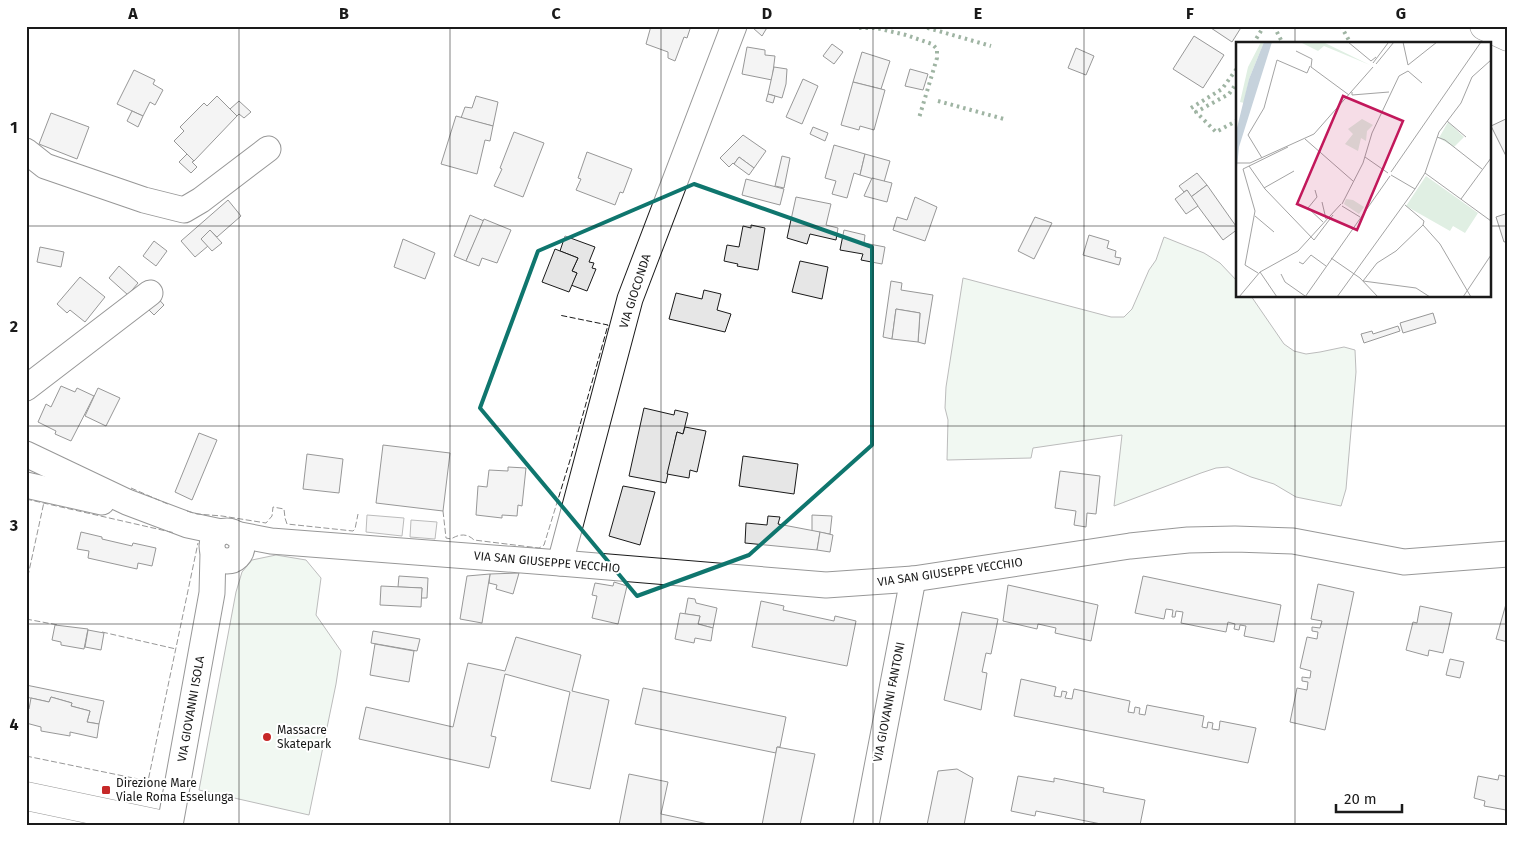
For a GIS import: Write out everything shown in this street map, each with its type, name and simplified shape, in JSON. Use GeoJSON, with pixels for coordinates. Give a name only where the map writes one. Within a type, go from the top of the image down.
{"type":"FeatureCollection","features":[{"type":"Feature","properties":{"kind":"main road"},"geometry":{"type":"LineString","coordinates":[[1484,26],[1508,37]]}},
{"type":"Feature","properties":{"kind":"main road"},"geometry":{"type":"LineString","coordinates":[[26,796],[164,825]]}},
{"type":"Feature","properties":{"kind":"street","name":"VIA GIOCONDA"},"geometry":{"type":"LineString","coordinates":[[560,563],[630,299],[734,26]]}},
{"type":"Feature","properties":{"kind":"street"},"geometry":{"type":"LineString","coordinates":[[26,151],[45,166],[144,200],[184,210],[201,200],[268,149]]}},
{"type":"Feature","properties":{"kind":"street"},"geometry":{"type":"LineString","coordinates":[[26,388],[150,293]]}},
{"type":"Feature","properties":{"kind":"street"},"geometry":{"type":"LineString","coordinates":[[26,454],[127,502],[188,525],[225,546]]}},
{"type":"Feature","properties":{"kind":"street"},"geometry":{"type":"LineString","coordinates":[[26,484],[98,502],[127,502]]}},
{"type":"Feature","properties":{"kind":"street","name":"VIA SAN GIUSEPPE VECCHIO"},"geometry":{"type":"LineString","coordinates":[[225,546],[270,541],[826,585],[913,579],[1130,546],[1188,540],[1293,541],[1404,562],[1508,554]]}},
{"type":"Feature","properties":{"kind":"street","name":"VIA GIOVANNI ISOLA"},"geometry":{"type":"LineString","coordinates":[[170,825],[212,594],[225,546]]}},
{"type":"Feature","properties":{"kind":"street","name":"VIA GIOVANNI FANTONI"},"geometry":{"type":"LineString","coordinates":[[866,825],[913,579]]}},
{"type":"Feature","properties":{"kind":"highlighted area"},"geometry":{"type":"Polygon","coordinates":[[[694,184],[872,247],[872,445],[749,555],[637,596],[480,408],[538,251],[694,184]]]}},
{"type":"Feature","properties":{"kind":"green space"},"geometry":{"type":"Polygon","coordinates":[[[1164,237],[1204,253],[1220,263],[1236,280],[1236,298],[1252,298],[1284,344],[1294,351],[1306,354],[1344,347],[1355,350],[1356,372],[1346,489],[1341,506],[1296,497],[1274,484],[1228,467],[1216,468],[1201,473],[1114,506],[1122,435],[1033,448],[1031,458],[947,460],[948,420],[945,408],[946,387],[963,278],[1111,317],[1124,317],[1132,309],[1149,270],[1156,260],[1164,237]]]}},
{"type":"Feature","properties":{"kind":"green space","name":"Massacre Skatepark"},"geometry":{"type":"Polygon","coordinates":[[[276,555],[306,560],[321,578],[316,615],[341,651],[309,815],[199,790],[236,592],[242,572],[252,560],[276,555]]]}},
{"type":"Feature","properties":{"kind":"shaded area"},"geometry":{"type":"Polygon","coordinates":[[[367,515],[404,518],[402,536],[366,532],[367,515]]]}},
{"type":"Feature","properties":{"kind":"shaded area"},"geometry":{"type":"Polygon","coordinates":[[[411,520],[437,522],[435,539],[410,537],[411,520]]]}},
{"type":"Feature","properties":{"kind":"building"},"geometry":{"type":"Polygon","coordinates":[[[651,26],[691,26],[687,38],[684,37],[675,61],[668,58],[668,52],[646,44],[651,26]]]}},
{"type":"Feature","properties":{"kind":"building"},"geometry":{"type":"Polygon","coordinates":[[[755,26],[768,26],[762,36],[753,28],[755,26]]]}},
{"type":"Feature","properties":{"kind":"building"},"geometry":{"type":"Polygon","coordinates":[[[1208,26],[1242,26],[1232,42],[1208,26]]]}},
{"type":"Feature","properties":{"kind":"building"},"geometry":{"type":"Polygon","coordinates":[[[1194,36],[1224,55],[1203,88],[1173,69],[1194,36]]]}},
{"type":"Feature","properties":{"kind":"building"},"geometry":{"type":"Polygon","coordinates":[[[832,44],[843,52],[834,64],[823,56],[832,44]]]}},
{"type":"Feature","properties":{"kind":"building"},"geometry":{"type":"Polygon","coordinates":[[[747,47],[765,50],[765,55],[775,56],[772,80],[742,74],[747,47]]]}},
{"type":"Feature","properties":{"kind":"building"},"geometry":{"type":"Polygon","coordinates":[[[1076,48],[1094,56],[1086,75],[1068,68],[1076,48]]]}},
{"type":"Feature","properties":{"kind":"building"},"geometry":{"type":"Polygon","coordinates":[[[862,52],[890,61],[881,89],[853,82],[862,52]]]}},
{"type":"Feature","properties":{"kind":"building"},"geometry":{"type":"Polygon","coordinates":[[[774,67],[787,69],[786,84],[782,98],[768,94],[774,67]]]}},
{"type":"Feature","properties":{"kind":"building"},"geometry":{"type":"Polygon","coordinates":[[[910,69],[928,74],[923,90],[905,86],[910,69]]]}},
{"type":"Feature","properties":{"kind":"building"},"geometry":{"type":"Polygon","coordinates":[[[134,70],[155,80],[153,84],[163,90],[155,105],[150,102],[143,116],[117,104],[134,70]]]}},
{"type":"Feature","properties":{"kind":"building"},"geometry":{"type":"Polygon","coordinates":[[[803,79],[818,86],[802,124],[786,117],[803,79]]]}},
{"type":"Feature","properties":{"kind":"building"},"geometry":{"type":"Polygon","coordinates":[[[853,82],[885,90],[874,130],[860,126],[859,130],[841,125],[853,82]]]}},
{"type":"Feature","properties":{"kind":"building"},"geometry":{"type":"Polygon","coordinates":[[[768,94],[775,96],[773,103],[766,101],[768,94]]]}},
{"type":"Feature","properties":{"kind":"building"},"geometry":{"type":"Polygon","coordinates":[[[217,96],[237,116],[194,161],[174,141],[184,131],[180,127],[204,103],[207,106],[217,96]]]}},
{"type":"Feature","properties":{"kind":"building"},"geometry":{"type":"Polygon","coordinates":[[[476,96],[498,102],[493,126],[461,118],[465,107],[472,108],[476,96]]]}},
{"type":"Feature","properties":{"kind":"building"},"geometry":{"type":"Polygon","coordinates":[[[239,101],[251,112],[244,118],[239,114],[237,116],[230,109],[239,101]]]}},
{"type":"Feature","properties":{"kind":"building"},"geometry":{"type":"Polygon","coordinates":[[[132,111],[143,116],[138,127],[127,121],[132,111]]]}},
{"type":"Feature","properties":{"kind":"building"},"geometry":{"type":"Polygon","coordinates":[[[51,113],[89,127],[77,159],[39,144],[51,113]]]}},
{"type":"Feature","properties":{"kind":"building"},"geometry":{"type":"Polygon","coordinates":[[[456,116],[493,126],[490,141],[485,140],[477,174],[441,164],[456,116]]]}},
{"type":"Feature","properties":{"kind":"building"},"geometry":{"type":"Polygon","coordinates":[[[1508,118],[1508,160],[1492,128],[1492,126],[1508,118]]]}},
{"type":"Feature","properties":{"kind":"building"},"geometry":{"type":"Polygon","coordinates":[[[813,127],[828,133],[825,141],[810,134],[813,127]]]}},
{"type":"Feature","properties":{"kind":"building"},"geometry":{"type":"Polygon","coordinates":[[[514,132],[544,143],[523,197],[494,186],[502,169],[500,168],[514,132]]]}},
{"type":"Feature","properties":{"kind":"building"},"geometry":{"type":"Polygon","coordinates":[[[743,135],[766,151],[754,168],[739,157],[729,167],[720,158],[743,135]]]}},
{"type":"Feature","properties":{"kind":"building"},"geometry":{"type":"Polygon","coordinates":[[[834,145],[865,154],[860,175],[854,173],[847,198],[832,194],[836,181],[825,178],[834,145]]]}},
{"type":"Feature","properties":{"kind":"building"},"geometry":{"type":"Polygon","coordinates":[[[587,152],[632,169],[623,193],[620,192],[615,205],[576,190],[581,179],[578,178],[587,152]]]}},
{"type":"Feature","properties":{"kind":"building"},"geometry":{"type":"Polygon","coordinates":[[[187,154],[197,167],[191,173],[179,162],[187,154]]]}},
{"type":"Feature","properties":{"kind":"building"},"geometry":{"type":"Polygon","coordinates":[[[865,154],[890,161],[884,182],[860,175],[865,154]]]}},
{"type":"Feature","properties":{"kind":"building"},"geometry":{"type":"Polygon","coordinates":[[[782,156],[790,158],[784,188],[775,186],[782,156]]]}},
{"type":"Feature","properties":{"kind":"building"},"geometry":{"type":"Polygon","coordinates":[[[739,157],[754,168],[749,175],[734,164],[739,157]]]}},
{"type":"Feature","properties":{"kind":"building"},"geometry":{"type":"Polygon","coordinates":[[[1197,173],[1207,185],[1191,197],[1187,190],[1184,192],[1179,186],[1197,173]]]}},
{"type":"Feature","properties":{"kind":"building"},"geometry":{"type":"Polygon","coordinates":[[[872,178],[892,183],[887,202],[864,196],[872,178]]]}},
{"type":"Feature","properties":{"kind":"building"},"geometry":{"type":"Polygon","coordinates":[[[746,179],[784,189],[780,205],[742,195],[746,179]]]}},
{"type":"Feature","properties":{"kind":"building"},"geometry":{"type":"Polygon","coordinates":[[[1207,185],[1236,226],[1236,230],[1223,240],[1191,197],[1207,185]]]}},
{"type":"Feature","properties":{"kind":"building"},"geometry":{"type":"Polygon","coordinates":[[[1187,190],[1198,206],[1186,214],[1175,199],[1187,190]]]}},
{"type":"Feature","properties":{"kind":"building"},"geometry":{"type":"Polygon","coordinates":[[[796,197],[831,204],[826,225],[838,228],[836,240],[810,234],[807,244],[787,238],[796,197]]]}},
{"type":"Feature","properties":{"kind":"building"},"geometry":{"type":"Polygon","coordinates":[[[915,197],[937,207],[925,241],[893,230],[897,217],[907,220],[915,197]]]}},
{"type":"Feature","properties":{"kind":"building"},"geometry":{"type":"Polygon","coordinates":[[[228,200],[241,216],[217,237],[210,230],[201,239],[208,246],[195,257],[181,241],[228,200]]]}},
{"type":"Feature","properties":{"kind":"building"},"geometry":{"type":"Polygon","coordinates":[[[1508,213],[1508,241],[1504,242],[1496,217],[1508,213]]]}},
{"type":"Feature","properties":{"kind":"building"},"geometry":{"type":"Polygon","coordinates":[[[470,215],[484,221],[466,261],[454,256],[470,215]]]}},
{"type":"Feature","properties":{"kind":"building"},"geometry":{"type":"Polygon","coordinates":[[[1035,217],[1052,223],[1034,259],[1018,251],[1035,217]]]}},
{"type":"Feature","properties":{"kind":"building"},"geometry":{"type":"Polygon","coordinates":[[[484,219],[511,230],[497,263],[482,258],[479,266],[466,261],[484,219]]]}},
{"type":"Feature","properties":{"kind":"building"},"geometry":{"type":"Polygon","coordinates":[[[751,225],[765,228],[758,270],[737,266],[738,264],[724,261],[727,245],[739,247],[743,226],[751,228],[751,225]]]}},
{"type":"Feature","properties":{"kind":"building"},"geometry":{"type":"Polygon","coordinates":[[[210,230],[222,243],[212,251],[201,239],[210,230]]]}},
{"type":"Feature","properties":{"kind":"building"},"geometry":{"type":"Polygon","coordinates":[[[844,230],[865,235],[864,243],[885,247],[882,264],[861,260],[863,254],[840,250],[844,230]]]}},
{"type":"Feature","properties":{"kind":"building"},"geometry":{"type":"Polygon","coordinates":[[[1089,235],[1109,241],[1107,248],[1116,251],[1115,257],[1121,258],[1119,265],[1083,255],[1089,235]]]}},
{"type":"Feature","properties":{"kind":"building"},"geometry":{"type":"Polygon","coordinates":[[[565,236],[595,247],[589,262],[594,263],[592,268],[596,269],[587,291],[571,285],[577,273],[572,271],[578,258],[560,251],[565,236]]]}},
{"type":"Feature","properties":{"kind":"building"},"geometry":{"type":"Polygon","coordinates":[[[403,239],[435,253],[425,279],[394,267],[403,239]]]}},
{"type":"Feature","properties":{"kind":"building"},"geometry":{"type":"Polygon","coordinates":[[[154,241],[167,251],[156,266],[143,256],[154,241]]]}},
{"type":"Feature","properties":{"kind":"building"},"geometry":{"type":"Polygon","coordinates":[[[40,247],[64,252],[61,267],[37,262],[40,247]]]}},
{"type":"Feature","properties":{"kind":"building"},"geometry":{"type":"Polygon","coordinates":[[[555,249],[578,258],[572,271],[577,273],[569,292],[542,282],[555,249]]]}},
{"type":"Feature","properties":{"kind":"building"},"geometry":{"type":"Polygon","coordinates":[[[800,261],[828,267],[822,299],[792,292],[800,261]]]}},
{"type":"Feature","properties":{"kind":"building"},"geometry":{"type":"Polygon","coordinates":[[[119,266],[138,283],[128,295],[109,278],[119,266]]]}},
{"type":"Feature","properties":{"kind":"building"},"geometry":{"type":"Polygon","coordinates":[[[80,277],[105,297],[85,322],[70,310],[67,313],[57,304],[80,277]]]}},
{"type":"Feature","properties":{"kind":"building"},"geometry":{"type":"Polygon","coordinates":[[[891,281],[902,283],[901,290],[933,295],[925,344],[918,342],[920,313],[896,309],[892,339],[883,337],[891,281]]]}},
{"type":"Feature","properties":{"kind":"building"},"geometry":{"type":"Polygon","coordinates":[[[704,290],[721,294],[717,310],[731,314],[725,332],[669,319],[676,293],[702,299],[704,290]]]}},
{"type":"Feature","properties":{"kind":"building"},"geometry":{"type":"Polygon","coordinates":[[[153,293],[164,305],[154,315],[142,303],[153,293]]]}},
{"type":"Feature","properties":{"kind":"building"},"geometry":{"type":"Polygon","coordinates":[[[896,309],[920,313],[918,342],[892,339],[896,309]]]}},
{"type":"Feature","properties":{"kind":"building"},"geometry":{"type":"Polygon","coordinates":[[[1433,313],[1436,323],[1403,333],[1400,323],[1433,313]]]}},
{"type":"Feature","properties":{"kind":"building"},"geometry":{"type":"Polygon","coordinates":[[[1398,326],[1400,331],[1364,343],[1361,334],[1372,331],[1373,334],[1398,326]]]}},
{"type":"Feature","properties":{"kind":"building"},"geometry":{"type":"Polygon","coordinates":[[[61,386],[75,392],[77,388],[94,396],[71,441],[55,434],[56,431],[38,422],[46,404],[51,407],[61,386]]]}},
{"type":"Feature","properties":{"kind":"building"},"geometry":{"type":"Polygon","coordinates":[[[98,388],[120,398],[106,426],[85,416],[98,388]]]}},
{"type":"Feature","properties":{"kind":"building"},"geometry":{"type":"Polygon","coordinates":[[[644,408],[674,415],[675,410],[688,413],[683,434],[677,432],[666,483],[629,476],[644,408]]]}},
{"type":"Feature","properties":{"kind":"building"},"geometry":{"type":"Polygon","coordinates":[[[685,427],[706,431],[697,472],[690,470],[689,478],[667,474],[677,432],[683,434],[685,427]]]}},
{"type":"Feature","properties":{"kind":"building"},"geometry":{"type":"Polygon","coordinates":[[[199,433],[217,440],[192,500],[175,492],[199,433]]]}},
{"type":"Feature","properties":{"kind":"building"},"geometry":{"type":"Polygon","coordinates":[[[383,445],[450,453],[443,511],[376,503],[383,445]]]}},
{"type":"Feature","properties":{"kind":"building"},"geometry":{"type":"Polygon","coordinates":[[[307,454],[343,459],[339,493],[303,489],[307,454]]]}},
{"type":"Feature","properties":{"kind":"building"},"geometry":{"type":"Polygon","coordinates":[[[743,456],[798,464],[794,494],[739,486],[743,456]]]}},
{"type":"Feature","properties":{"kind":"building"},"geometry":{"type":"Polygon","coordinates":[[[508,467],[526,468],[522,506],[518,505],[517,516],[502,515],[502,518],[476,515],[478,486],[487,487],[489,470],[508,471],[508,467]]]}},
{"type":"Feature","properties":{"kind":"building"},"geometry":{"type":"Polygon","coordinates":[[[1060,471],[1100,476],[1096,514],[1087,513],[1086,527],[1074,525],[1076,511],[1055,508],[1060,471]]]}},
{"type":"Feature","properties":{"kind":"building"},"geometry":{"type":"Polygon","coordinates":[[[623,486],[655,492],[640,545],[609,536],[623,486]]]}},
{"type":"Feature","properties":{"kind":"building"},"geometry":{"type":"Polygon","coordinates":[[[812,515],[832,516],[830,534],[812,531],[812,515]]]}},
{"type":"Feature","properties":{"kind":"building"},"geometry":{"type":"Polygon","coordinates":[[[768,516],[780,517],[778,524],[820,532],[817,550],[745,543],[746,523],[767,525],[768,516]]]}},
{"type":"Feature","properties":{"kind":"building"},"geometry":{"type":"Polygon","coordinates":[[[81,532],[132,546],[133,543],[156,548],[152,566],[138,563],[137,569],[88,558],[89,551],[77,549],[81,532]]]}},
{"type":"Feature","properties":{"kind":"building"},"geometry":{"type":"Polygon","coordinates":[[[820,532],[833,535],[830,552],[817,550],[820,532]]]}},
{"type":"Feature","properties":{"kind":"building"},"geometry":{"type":"Polygon","coordinates":[[[519,573],[513,594],[496,589],[497,585],[489,583],[490,574],[519,573]]]}},
{"type":"Feature","properties":{"kind":"building"},"geometry":{"type":"Polygon","coordinates":[[[490,574],[482,623],[460,619],[467,576],[490,574]]]}},
{"type":"Feature","properties":{"kind":"building"},"geometry":{"type":"Polygon","coordinates":[[[399,576],[428,578],[427,598],[421,598],[422,588],[398,587],[399,576]]]}},
{"type":"Feature","properties":{"kind":"building"},"geometry":{"type":"Polygon","coordinates":[[[1143,576],[1281,605],[1274,642],[1244,636],[1246,626],[1240,625],[1239,630],[1234,629],[1235,624],[1228,622],[1226,632],[1181,623],[1183,612],[1176,611],[1175,617],[1172,617],[1173,610],[1166,609],[1164,619],[1135,613],[1143,576]]]}},
{"type":"Feature","properties":{"kind":"building"},"geometry":{"type":"Polygon","coordinates":[[[614,582],[627,586],[618,624],[592,618],[597,596],[592,595],[595,583],[613,586],[614,582]]]}},
{"type":"Feature","properties":{"kind":"building"},"geometry":{"type":"Polygon","coordinates":[[[1318,584],[1354,592],[1325,730],[1290,722],[1297,688],[1307,690],[1308,682],[1302,681],[1302,677],[1310,678],[1311,671],[1300,668],[1307,637],[1317,639],[1318,632],[1312,631],[1312,627],[1320,628],[1322,621],[1311,619],[1318,584]]]}},
{"type":"Feature","properties":{"kind":"building"},"geometry":{"type":"Polygon","coordinates":[[[1008,585],[1098,605],[1091,641],[1055,633],[1056,628],[1038,624],[1037,629],[1003,621],[1008,585]]]}},
{"type":"Feature","properties":{"kind":"building"},"geometry":{"type":"Polygon","coordinates":[[[381,586],[422,588],[421,607],[380,605],[381,586]]]}},
{"type":"Feature","properties":{"kind":"building"},"geometry":{"type":"Polygon","coordinates":[[[1508,597],[1508,642],[1496,639],[1508,597]]]}},
{"type":"Feature","properties":{"kind":"building"},"geometry":{"type":"Polygon","coordinates":[[[688,598],[695,599],[696,603],[717,608],[713,628],[698,624],[700,616],[685,614],[688,598]]]}},
{"type":"Feature","properties":{"kind":"building"},"geometry":{"type":"Polygon","coordinates":[[[761,601],[784,606],[783,610],[834,621],[835,616],[856,621],[847,666],[752,647],[761,601]]]}},
{"type":"Feature","properties":{"kind":"building"},"geometry":{"type":"Polygon","coordinates":[[[1420,606],[1452,613],[1443,653],[1429,650],[1428,656],[1406,650],[1413,622],[1417,623],[1420,606]]]}},
{"type":"Feature","properties":{"kind":"building"},"geometry":{"type":"Polygon","coordinates":[[[962,612],[998,619],[991,654],[986,653],[982,672],[987,673],[981,710],[944,700],[962,612]]]}},
{"type":"Feature","properties":{"kind":"building"},"geometry":{"type":"Polygon","coordinates":[[[680,613],[700,616],[698,624],[713,628],[711,641],[695,638],[694,643],[675,639],[680,613]]]}},
{"type":"Feature","properties":{"kind":"building"},"geometry":{"type":"Polygon","coordinates":[[[55,625],[88,629],[84,649],[61,645],[61,642],[52,640],[55,625]]]}},
{"type":"Feature","properties":{"kind":"building"},"geometry":{"type":"Polygon","coordinates":[[[88,630],[104,633],[101,650],[85,647],[88,630]]]}},
{"type":"Feature","properties":{"kind":"building"},"geometry":{"type":"Polygon","coordinates":[[[373,631],[420,639],[417,651],[371,643],[373,631]]]}},
{"type":"Feature","properties":{"kind":"building"},"geometry":{"type":"Polygon","coordinates":[[[516,637],[581,655],[572,691],[609,700],[590,789],[551,781],[570,692],[505,674],[491,736],[496,737],[489,768],[359,739],[366,707],[453,727],[468,663],[505,671],[516,637]]]}},
{"type":"Feature","properties":{"kind":"building"},"geometry":{"type":"Polygon","coordinates":[[[375,644],[414,651],[409,682],[370,675],[375,644]]]}},
{"type":"Feature","properties":{"kind":"building"},"geometry":{"type":"Polygon","coordinates":[[[1450,659],[1464,662],[1460,678],[1446,675],[1450,659]]]}},
{"type":"Feature","properties":{"kind":"building"},"geometry":{"type":"Polygon","coordinates":[[[1021,679],[1056,687],[1054,696],[1061,697],[1062,691],[1067,692],[1065,698],[1072,699],[1074,689],[1130,701],[1128,712],[1134,713],[1135,707],[1140,708],[1139,714],[1145,715],[1147,705],[1204,716],[1202,727],[1207,728],[1208,722],[1213,723],[1212,729],[1219,730],[1220,721],[1256,728],[1248,763],[1014,716],[1021,679]]]}},
{"type":"Feature","properties":{"kind":"building"},"geometry":{"type":"Polygon","coordinates":[[[26,685],[104,701],[99,724],[87,722],[90,711],[71,706],[72,703],[51,697],[49,702],[26,697],[26,685]]]}},
{"type":"Feature","properties":{"kind":"building"},"geometry":{"type":"Polygon","coordinates":[[[643,688],[786,717],[780,747],[777,747],[776,753],[635,724],[643,688]]]}},
{"type":"Feature","properties":{"kind":"building"},"geometry":{"type":"Polygon","coordinates":[[[51,697],[72,703],[71,706],[90,711],[87,722],[99,724],[97,738],[70,732],[70,736],[41,731],[41,727],[26,723],[26,708],[29,709],[31,698],[49,702],[51,697]]]}},
{"type":"Feature","properties":{"kind":"building"},"geometry":{"type":"Polygon","coordinates":[[[777,747],[815,754],[800,825],[762,825],[777,747]]]}},
{"type":"Feature","properties":{"kind":"building"},"geometry":{"type":"Polygon","coordinates":[[[957,769],[973,778],[964,825],[927,825],[938,771],[957,769]]]}},
{"type":"Feature","properties":{"kind":"building"},"geometry":{"type":"Polygon","coordinates":[[[629,774],[668,782],[661,814],[713,825],[619,825],[629,774]]]}},
{"type":"Feature","properties":{"kind":"building"},"geometry":{"type":"Polygon","coordinates":[[[1499,775],[1508,777],[1508,803],[1506,810],[1484,806],[1485,801],[1474,798],[1478,776],[1498,780],[1499,775]]]}},
{"type":"Feature","properties":{"kind":"building"},"geometry":{"type":"Polygon","coordinates":[[[1018,776],[1054,782],[1054,778],[1104,788],[1103,792],[1145,800],[1140,825],[1106,825],[1036,811],[1035,816],[1011,811],[1018,776]]]}},
{"type":"Feature","properties":{"kind":"hedge"},"geometry":{"type":"LineString","coordinates":[[921,26],[991,46]]}},
{"type":"Feature","properties":{"kind":"hedge"},"geometry":{"type":"LineString","coordinates":[[1254,42],[1264,26]]}},
{"type":"Feature","properties":{"kind":"hedge"},"geometry":{"type":"LineString","coordinates":[[1274,26],[1282,42]]}},
{"type":"Feature","properties":{"kind":"hedge"},"geometry":{"type":"LineString","coordinates":[[1341,26],[1350,42]]}},
{"type":"Feature","properties":{"kind":"hedge"},"geometry":{"type":"LineString","coordinates":[[859,28],[876,28],[906,35],[932,44],[937,49],[937,58],[919,118]]}},
{"type":"Feature","properties":{"kind":"hedge"},"geometry":{"type":"LineString","coordinates":[[1191,108],[1222,89],[1236,70]]}},
{"type":"Feature","properties":{"kind":"hedge"},"geometry":{"type":"LineString","coordinates":[[1236,84],[1229,94],[1196,112],[1216,132],[1236,121]]}},
{"type":"Feature","properties":{"kind":"hedge"},"geometry":{"type":"LineString","coordinates":[[938,101],[1004,119]]}},
{"type":"Feature","properties":{"kind":"fence"},"geometry":{"type":"LineString","coordinates":[[443,511],[446,538],[451,539],[463,535],[469,536],[474,540],[539,548],[544,545],[608,325],[559,315]]}},
{"type":"Feature","properties":{"kind":"fence"},"geometry":{"type":"LineString","coordinates":[[131,488],[170,505]]}},
{"type":"Feature","properties":{"kind":"fence"},"geometry":{"type":"LineString","coordinates":[[26,499],[175,533]]}},
{"type":"Feature","properties":{"kind":"fence"},"geometry":{"type":"LineString","coordinates":[[26,585],[44,502]]}},
{"type":"Feature","properties":{"kind":"fence"},"geometry":{"type":"LineString","coordinates":[[187,511],[266,523],[272,516],[273,507],[284,509],[287,524],[353,531],[358,514]]}},
{"type":"Feature","properties":{"kind":"fence"},"geometry":{"type":"LineString","coordinates":[[26,756],[148,781],[198,543]]}},
{"type":"Feature","properties":{"kind":"fence"},"geometry":{"type":"LineString","coordinates":[[26,619],[58,625]]}},
{"type":"Feature","properties":{"kind":"fence"},"geometry":{"type":"LineString","coordinates":[[102,632],[176,649]]}},
{"type":"Feature","properties":{"kind":"place","name":"Massacre Skatepark"},"geometry":{"type":"Point","coordinates":[267,737]}},
{"type":"Feature","properties":{"kind":"place","name":"Direzione Mare Viale Roma Esselunga"},"geometry":{"type":"Point","coordinates":[106,790]}}]}
